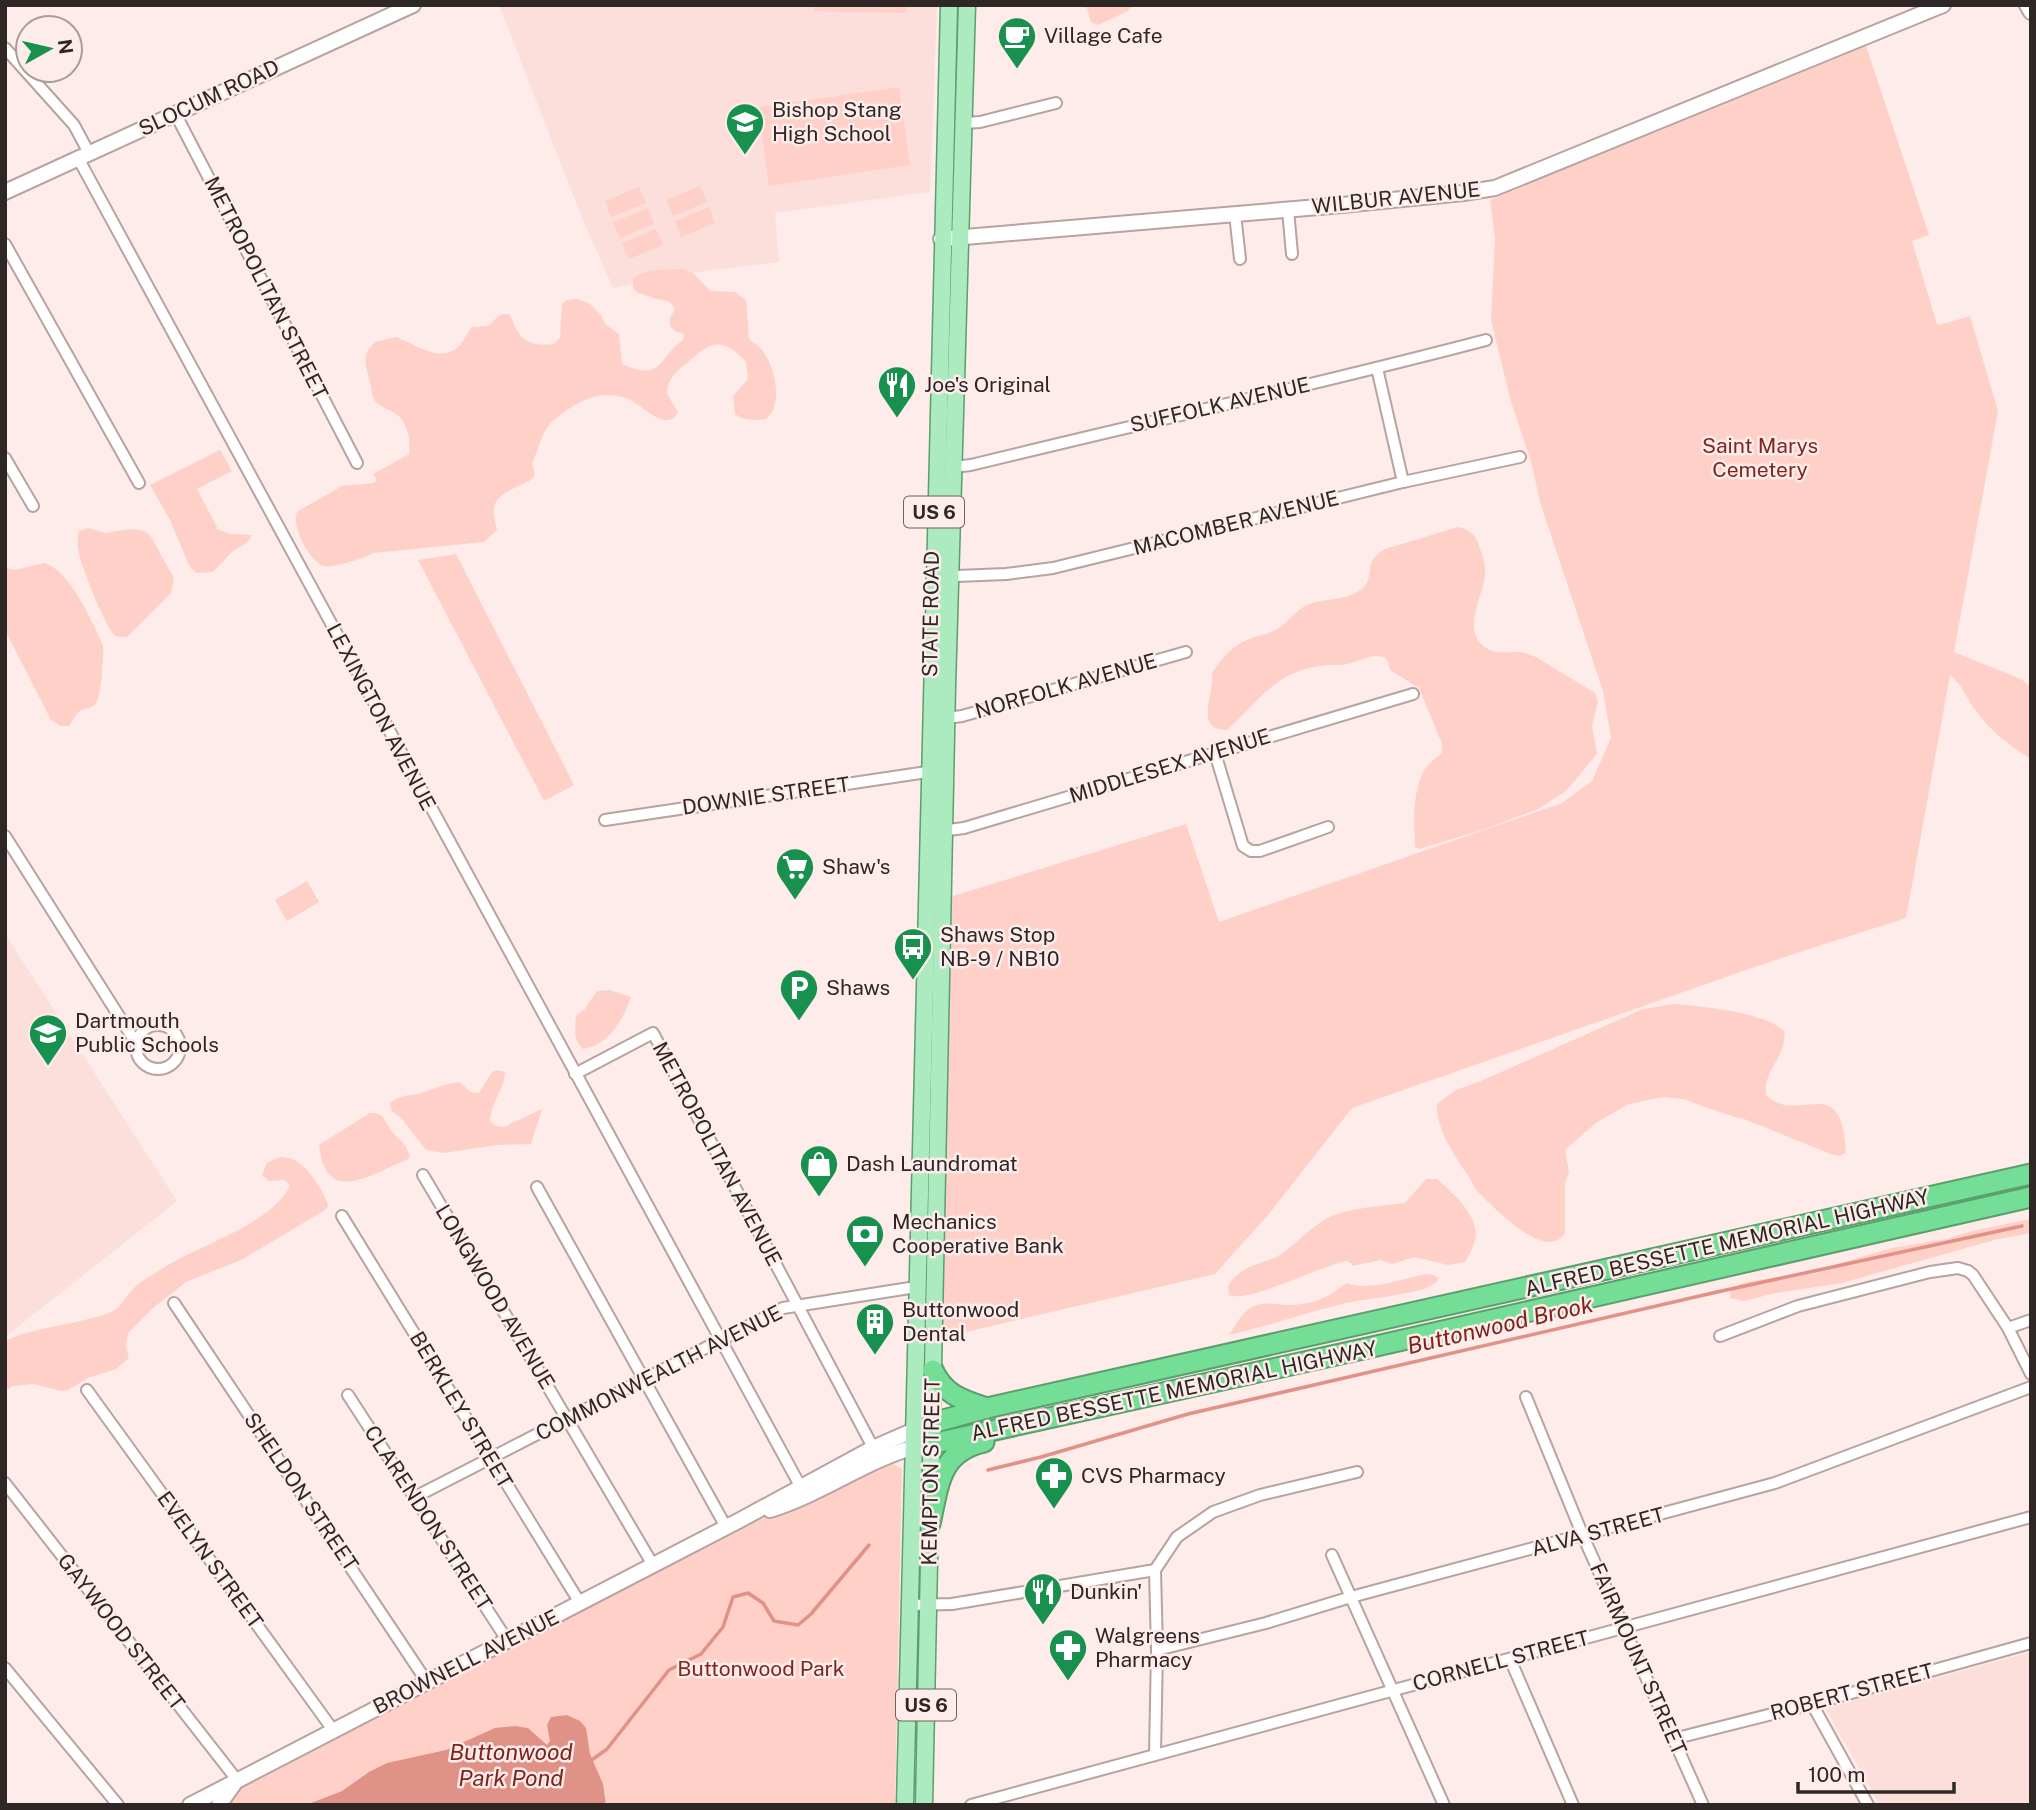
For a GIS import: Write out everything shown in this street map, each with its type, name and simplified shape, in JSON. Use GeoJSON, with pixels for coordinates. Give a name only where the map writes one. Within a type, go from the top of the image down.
{"type":"FeatureCollection","features":[{"type":"Feature","properties":{"kind":"highway","name":"ALFRED BESSETTE MEMORIAL HIGHWAY"},"geometry":{"type":"LineString","coordinates":[[932,1423],[988,1408],[2031,1174]]}},
{"type":"Feature","properties":{"kind":"highway","name":"ALFRED BESSETTE MEMORIAL HIGHWAY"},"geometry":{"type":"LineString","coordinates":[[931,1444],[2031,1197]]}},
{"type":"Feature","properties":{"kind":"highway"},"geometry":{"type":"LineString","coordinates":[[933,1370],[954,1397],[988,1408]]}},
{"type":"Feature","properties":{"kind":"highway"},"geometry":{"type":"LineString","coordinates":[[930,1524],[944,1468],[963,1448],[1035,1430],[1098,1407]]}},
{"type":"Feature","properties":{"kind":"main road","name":"SLOCUM ROAD"},"geometry":{"type":"LineString","coordinates":[[5,192],[413,5]]}},
{"type":"Feature","properties":{"kind":"main road","name":"STATE ROAD"},"geometry":{"type":"LineString","coordinates":[[919,1097],[949,5]]}},
{"type":"Feature","properties":{"kind":"main road","name":"STATE ROAD"},"geometry":{"type":"LineString","coordinates":[[938,1097],[967,5]]}},
{"type":"Feature","properties":{"kind":"main road","name":"WILBUR AVENUE"},"geometry":{"type":"LineString","coordinates":[[941,239],[1495,188],[1943,5]]}},
{"type":"Feature","properties":{"kind":"main road"},"geometry":{"type":"LineString","coordinates":[[2027,5],[2031,12]]}},
{"type":"Feature","properties":{"kind":"main road"},"geometry":{"type":"LineString","coordinates":[[919,1097],[938,1097]]}},
{"type":"Feature","properties":{"kind":"main road","name":"KEMPTON STREET"},"geometry":{"type":"LineString","coordinates":[[905,1805],[919,1097]]}},
{"type":"Feature","properties":{"kind":"main road","name":"KEMPTON STREET"},"geometry":{"type":"LineString","coordinates":[[924,1805],[938,1097]]}},
{"type":"Feature","properties":{"kind":"main road","name":"BROWNELL AVENUE"},"geometry":{"type":"LineString","coordinates":[[190,1805],[726,1527],[803,1492],[876,1454],[912,1431],[932,1423]]}},
{"type":"Feature","properties":{"kind":"main road","name":"BROWNELL AVENUE"},"geometry":{"type":"LineString","coordinates":[[876,1454],[931,1444]]}},
{"type":"Feature","properties":{"kind":"main road"},"geometry":{"type":"LineString","coordinates":[[219,1805],[237,1780]]}},
{"type":"Feature","properties":{"kind":"street","name":"LEXINGTON AVENUE"},"geometry":{"type":"LineString","coordinates":[[5,48],[74,125],[83,156],[575,1074],[803,1492]]}},
{"type":"Feature","properties":{"kind":"street"},"geometry":{"type":"LineString","coordinates":[[963,123],[980,122],[1056,103]]}},
{"type":"Feature","properties":{"kind":"street","name":"METROPOLITAN STREET"},"geometry":{"type":"LineString","coordinates":[[175,113],[357,463]]}},
{"type":"Feature","properties":{"kind":"street"},"geometry":{"type":"LineString","coordinates":[[1288,209],[1292,254]]}},
{"type":"Feature","properties":{"kind":"street"},"geometry":{"type":"LineString","coordinates":[[1235,214],[1240,259]]}},
{"type":"Feature","properties":{"kind":"street"},"geometry":{"type":"LineString","coordinates":[[5,244],[139,483]]}},
{"type":"Feature","properties":{"kind":"street","name":"SUFFOLK AVENUE"},"geometry":{"type":"LineString","coordinates":[[953,467],[971,465],[1486,340]]}},
{"type":"Feature","properties":{"kind":"street"},"geometry":{"type":"LineString","coordinates":[[1377,368],[1403,482]]}},
{"type":"Feature","properties":{"kind":"street","name":"MACOMBER AVENUE"},"geometry":{"type":"LineString","coordinates":[[932,578],[1006,575],[1053,568],[1403,482],[1520,457]]}},
{"type":"Feature","properties":{"kind":"street"},"geometry":{"type":"LineString","coordinates":[[5,458],[33,506]]}},
{"type":"Feature","properties":{"kind":"street","name":"NORFOLK AVENUE"},"geometry":{"type":"LineString","coordinates":[[947,718],[1186,652]]}},
{"type":"Feature","properties":{"kind":"street","name":"MIDDLESEX AVENUE"},"geometry":{"type":"LineString","coordinates":[[926,833],[964,828],[1413,694]]}},
{"type":"Feature","properties":{"kind":"street"},"geometry":{"type":"LineString","coordinates":[[1215,753],[1243,846],[1251,851],[1261,851],[1328,827]]}},
{"type":"Feature","properties":{"kind":"street","name":"DOWNIE STREET"},"geometry":{"type":"LineString","coordinates":[[605,820],[927,772]]}},
{"type":"Feature","properties":{"kind":"street"},"geometry":{"type":"LineString","coordinates":[[5,836],[136,1043],[138,1058],[149,1068],[165,1069],[177,1060],[180,1053],[181,1046],[176,1032],[163,1025],[149,1026],[136,1043]]}},
{"type":"Feature","properties":{"kind":"street","name":"METROPOLITAN AVENUE"},"geometry":{"type":"LineString","coordinates":[[575,1074],[653,1032],[876,1454]]}},
{"type":"Feature","properties":{"kind":"street","name":"LONGWOOD AVENUE"},"geometry":{"type":"LineString","coordinates":[[423,1175],[653,1565]]}},
{"type":"Feature","properties":{"kind":"street"},"geometry":{"type":"LineString","coordinates":[[537,1187],[726,1527]]}},
{"type":"Feature","properties":{"kind":"street","name":"BERKLEY STREET"},"geometry":{"type":"LineString","coordinates":[[342,1216],[580,1603]]}},
{"type":"Feature","properties":{"kind":"street"},"geometry":{"type":"LineString","coordinates":[[1720,1336],[1813,1301],[1941,1270],[1963,1269],[1973,1275],[2008,1328],[2031,1374]]}},
{"type":"Feature","properties":{"kind":"street","name":"COMMONWEALTH AVENUE"},"geometry":{"type":"LineString","coordinates":[[415,1497],[783,1308],[916,1287]]}},
{"type":"Feature","properties":{"kind":"street","name":"SHELDON STREET"},"geometry":{"type":"LineString","coordinates":[[174,1303],[427,1682]]}},
{"type":"Feature","properties":{"kind":"street"},"geometry":{"type":"LineString","coordinates":[[2008,1328],[2031,1320]]}},
{"type":"Feature","properties":{"kind":"street","name":"ALVA STREET"},"geometry":{"type":"LineString","coordinates":[[1157,1650],[1266,1623],[1350,1597],[1775,1483],[2031,1387]]}},
{"type":"Feature","properties":{"kind":"street","name":"EVELYN STREET"},"geometry":{"type":"LineString","coordinates":[[87,1390],[333,1730]]}},
{"type":"Feature","properties":{"kind":"street","name":"CLARENDON STREET"},"geometry":{"type":"LineString","coordinates":[[348,1395],[507,1640]]}},
{"type":"Feature","properties":{"kind":"street","name":"FAIRMOUNT STREET"},"geometry":{"type":"LineString","coordinates":[[1526,1397],[1583,1536],[1703,1805]]}},
{"type":"Feature","properties":{"kind":"street"},"geometry":{"type":"LineString","coordinates":[[1155,1755],[1155,1570],[1177,1537],[1213,1511],[1258,1496],[1357,1472]]}},
{"type":"Feature","properties":{"kind":"street","name":"GAYWOOD STREET"},"geometry":{"type":"LineString","coordinates":[[5,1483],[237,1780]]}},
{"type":"Feature","properties":{"kind":"street","name":"CORNELL STREET"},"geometry":{"type":"LineString","coordinates":[[971,1805],[2031,1517]]}},
{"type":"Feature","properties":{"kind":"street"},"geometry":{"type":"LineString","coordinates":[[1332,1555],[1444,1805]]}},
{"type":"Feature","properties":{"kind":"street"},"geometry":{"type":"LineString","coordinates":[[909,1605],[928,1606],[1155,1570]]}},
{"type":"Feature","properties":{"kind":"street","name":"ROBERT STREET"},"geometry":{"type":"LineString","coordinates":[[1673,1739],[1812,1704],[2031,1643]]}},
{"type":"Feature","properties":{"kind":"street"},"geometry":{"type":"LineString","coordinates":[[1510,1659],[1573,1805]]}},
{"type":"Feature","properties":{"kind":"street"},"geometry":{"type":"LineString","coordinates":[[5,1668],[118,1805]]}},
{"type":"Feature","properties":{"kind":"street"},"geometry":{"type":"LineString","coordinates":[[1812,1704],[1868,1805]]}},
{"type":"Feature","properties":{"kind":"shaded area","name":"Bishop Stang High School"},"geometry":{"type":"Polygon","coordinates":[[[499,5],[937,5],[930,192],[775,213],[779,262],[674,275],[613,288],[582,218],[499,5]]]}},
{"type":"Feature","properties":{"kind":"shaded area","name":"Dartmouth Public Schools"},"geometry":{"type":"Polygon","coordinates":[[[5,934],[177,1201],[5,1337],[5,934]]]}},
{"type":"Feature","properties":{"kind":"shaded area"},"geometry":{"type":"Polygon","coordinates":[[[2031,1652],[2031,1805],[1880,1805],[1825,1708],[2031,1652]]]}},
{"type":"Feature","properties":{"kind":"green space"},"geometry":{"type":"Polygon","coordinates":[[[814,5],[907,5],[906,13],[814,11],[814,5]]]}},
{"type":"Feature","properties":{"kind":"green space"},"geometry":{"type":"Polygon","coordinates":[[[1086,5],[1132,5],[1128,11],[1098,25],[1091,22],[1086,5]]]}},
{"type":"Feature","properties":{"kind":"green space","name":"Saint Marys Cemetery"},"geometry":{"type":"Polygon","coordinates":[[[1866,46],[1929,235],[1912,241],[1937,324],[1970,316],[1998,411],[1954,652],[2021,679],[2031,687],[2031,759],[1988,725],[1950,675],[1906,918],[1769,962],[1352,1108],[1268,1215],[1215,1274],[940,1338],[950,897],[1186,824],[1219,922],[1562,803],[1592,781],[1611,738],[1603,691],[1540,502],[1491,320],[1495,239],[1490,200],[1866,46]]]}},
{"type":"Feature","properties":{"kind":"green space"},"geometry":{"type":"Polygon","coordinates":[[[899,87],[910,165],[769,186],[758,107],[899,87]]]}},
{"type":"Feature","properties":{"kind":"green space"},"geometry":{"type":"Polygon","coordinates":[[[700,186],[707,202],[673,216],[666,200],[700,186]]]}},
{"type":"Feature","properties":{"kind":"green space"},"geometry":{"type":"Polygon","coordinates":[[[639,187],[646,203],[611,217],[605,201],[639,187]]]}},
{"type":"Feature","properties":{"kind":"green space"},"geometry":{"type":"Polygon","coordinates":[[[709,207],[715,223],[681,237],[675,221],[709,207]]]}},
{"type":"Feature","properties":{"kind":"green space"},"geometry":{"type":"Polygon","coordinates":[[[648,208],[654,224],[620,238],[613,222],[648,208]]]}},
{"type":"Feature","properties":{"kind":"green space"},"geometry":{"type":"Polygon","coordinates":[[[656,229],[663,245],[629,259],[622,243],[656,229]]]}},
{"type":"Feature","properties":{"kind":"green space"},"geometry":{"type":"Polygon","coordinates":[[[681,269],[692,272],[710,291],[735,292],[746,300],[749,339],[761,348],[767,357],[776,385],[775,404],[766,419],[746,419],[735,414],[733,396],[748,379],[746,362],[730,348],[716,344],[695,356],[670,380],[667,394],[678,412],[673,418],[661,419],[628,399],[600,395],[572,407],[554,420],[544,434],[532,463],[535,474],[533,478],[505,493],[496,502],[494,513],[497,530],[484,542],[373,553],[328,566],[313,558],[302,542],[296,524],[298,511],[342,486],[374,483],[377,480],[373,474],[409,454],[409,438],[400,417],[377,403],[373,396],[365,361],[367,352],[375,342],[396,337],[427,351],[444,353],[459,346],[472,327],[488,326],[498,316],[507,314],[526,340],[537,344],[554,344],[560,338],[562,304],[567,300],[577,299],[590,304],[601,315],[605,324],[619,334],[622,364],[645,371],[658,366],[683,340],[684,334],[670,326],[670,318],[675,309],[670,302],[638,293],[633,288],[633,279],[649,271],[681,269]]]}},
{"type":"Feature","properties":{"kind":"green space"},"geometry":{"type":"Polygon","coordinates":[[[220,450],[232,471],[197,489],[216,529],[231,534],[252,535],[247,543],[233,551],[213,572],[196,573],[189,565],[170,520],[150,485],[220,450]]]}},
{"type":"Feature","properties":{"kind":"green space"},"geometry":{"type":"Polygon","coordinates":[[[1458,527],[1475,537],[1484,563],[1485,575],[1474,624],[1479,642],[1493,651],[1520,652],[1536,657],[1595,693],[1598,701],[1592,726],[1597,754],[1566,791],[1538,809],[1486,829],[1419,849],[1415,847],[1414,827],[1418,787],[1425,769],[1442,753],[1442,744],[1419,688],[1390,670],[1384,657],[1374,656],[1347,664],[1304,669],[1291,675],[1268,690],[1227,730],[1217,728],[1208,718],[1212,673],[1234,647],[1277,629],[1303,607],[1359,591],[1368,581],[1373,560],[1385,549],[1458,527]]]}},
{"type":"Feature","properties":{"kind":"green space"},"geometry":{"type":"Polygon","coordinates":[[[89,528],[105,533],[130,529],[145,531],[174,578],[171,593],[127,637],[116,636],[112,631],[101,611],[78,551],[79,531],[89,528]]]}},
{"type":"Feature","properties":{"kind":"green space"},"geometry":{"type":"Polygon","coordinates":[[[456,554],[574,785],[544,801],[418,560],[456,554]]]}},
{"type":"Feature","properties":{"kind":"green space"},"geometry":{"type":"Polygon","coordinates":[[[44,563],[54,568],[71,586],[103,645],[102,677],[97,702],[79,712],[69,726],[61,726],[51,720],[5,630],[5,568],[15,570],[44,563]]]}},
{"type":"Feature","properties":{"kind":"green space"},"geometry":{"type":"Polygon","coordinates":[[[307,881],[319,902],[287,921],[275,900],[307,881]]]}},
{"type":"Feature","properties":{"kind":"green space"},"geometry":{"type":"Polygon","coordinates":[[[609,990],[631,997],[628,1006],[608,1037],[583,1049],[576,1038],[576,1016],[585,1009],[597,991],[609,990]]]}},
{"type":"Feature","properties":{"kind":"green space"},"geometry":{"type":"Polygon","coordinates":[[[1673,1004],[1715,1008],[1748,1015],[1775,1024],[1784,1031],[1782,1048],[1768,1078],[1766,1095],[1779,1103],[1792,1106],[1828,1106],[1836,1113],[1843,1127],[1846,1153],[1839,1156],[1831,1154],[1744,1119],[1683,1099],[1663,1097],[1629,1104],[1597,1122],[1565,1150],[1569,1172],[1565,1184],[1565,1233],[1556,1241],[1533,1237],[1506,1219],[1476,1190],[1452,1152],[1443,1133],[1437,1104],[1456,1090],[1643,1009],[1673,1004]]]}},
{"type":"Feature","properties":{"kind":"green space"},"geometry":{"type":"Polygon","coordinates":[[[492,1072],[505,1072],[490,1121],[496,1126],[504,1127],[542,1109],[531,1144],[497,1145],[443,1153],[426,1150],[402,1119],[391,1110],[390,1103],[397,1098],[459,1082],[471,1092],[479,1093],[492,1072]]]}},
{"type":"Feature","properties":{"kind":"green space"},"geometry":{"type":"Polygon","coordinates":[[[370,1113],[382,1116],[392,1132],[405,1145],[410,1156],[365,1178],[340,1181],[331,1176],[323,1164],[319,1145],[370,1113]]]}},
{"type":"Feature","properties":{"kind":"green space"},"geometry":{"type":"Polygon","coordinates":[[[280,1157],[296,1161],[311,1175],[327,1201],[325,1210],[243,1259],[186,1282],[153,1308],[128,1333],[126,1346],[129,1358],[116,1369],[88,1378],[68,1390],[33,1384],[13,1386],[5,1391],[5,1341],[113,1311],[133,1288],[146,1278],[266,1213],[290,1186],[285,1180],[269,1181],[262,1175],[267,1163],[280,1157]]]}},
{"type":"Feature","properties":{"kind":"green space"},"geometry":{"type":"Polygon","coordinates":[[[1426,1179],[1437,1179],[1470,1214],[1476,1231],[1472,1249],[1465,1262],[1448,1265],[1414,1257],[1393,1264],[1380,1260],[1352,1266],[1346,1261],[1251,1294],[1229,1295],[1228,1286],[1239,1274],[1278,1256],[1321,1222],[1351,1210],[1405,1203],[1426,1179]]]}},
{"type":"Feature","properties":{"kind":"green space"},"geometry":{"type":"Polygon","coordinates":[[[2031,1219],[2031,1233],[1998,1239],[1842,1283],[1743,1301],[1730,1298],[1731,1288],[1746,1282],[1810,1272],[1892,1248],[1946,1239],[2031,1219]]]}},
{"type":"Feature","properties":{"kind":"green space"},"geometry":{"type":"Polygon","coordinates":[[[1427,1274],[1439,1278],[1433,1285],[1423,1289],[1346,1303],[1229,1335],[1243,1315],[1258,1305],[1304,1304],[1325,1297],[1346,1283],[1377,1285],[1427,1274]]]}},
{"type":"Feature","properties":{"kind":"green space","name":"Buttonwood Park"},"geometry":{"type":"Polygon","coordinates":[[[894,1464],[902,1469],[895,1805],[203,1805],[731,1532],[809,1503],[881,1467],[894,1464]]]}},
{"type":"Feature","properties":{"kind":"water","name":"Buttonwood Park Pond"},"geometry":{"type":"Polygon","coordinates":[[[567,1715],[580,1721],[586,1728],[590,1754],[603,1784],[606,1805],[306,1805],[342,1791],[387,1763],[446,1750],[495,1728],[528,1728],[547,1745],[550,1741],[547,1725],[551,1717],[567,1715]]]}},
{"type":"Feature","properties":{"kind":"waterway","name":"Buttonwood Brook"},"geometry":{"type":"LineString","coordinates":[[988,1470],[1188,1414],[1717,1292],[2022,1226]]}},
{"type":"Feature","properties":{"kind":"waterway","name":"Buttonwood Brook"},"geometry":{"type":"LineString","coordinates":[[589,1762],[607,1749],[669,1670],[701,1654],[723,1627],[733,1597],[748,1593],[763,1603],[774,1621],[798,1625],[811,1614],[869,1545]]}},
{"type":"Feature","properties":{"kind":"place","name":"Village Cafe"},"geometry":{"type":"Point","coordinates":[1017,70]}},
{"type":"Feature","properties":{"kind":"place","name":"Bishop Stang High School"},"geometry":{"type":"Point","coordinates":[745,156]}},
{"type":"Feature","properties":{"kind":"place","name":"Joe's Original"},"geometry":{"type":"Point","coordinates":[897,419]}},
{"type":"Feature","properties":{"kind":"place","name":"Shaw's"},"geometry":{"type":"Point","coordinates":[795,901]}},
{"type":"Feature","properties":{"kind":"place","name":"Shaws Stop NB-9 / NB10"},"geometry":{"type":"Point","coordinates":[913,981]}},
{"type":"Feature","properties":{"kind":"place","name":"Shaws"},"geometry":{"type":"Point","coordinates":[799,1022]}},
{"type":"Feature","properties":{"kind":"place","name":"Dartmouth Public Schools"},"geometry":{"type":"Point","coordinates":[48,1067]}},
{"type":"Feature","properties":{"kind":"place","name":"Dash Laundromat"},"geometry":{"type":"Point","coordinates":[819,1198]}},
{"type":"Feature","properties":{"kind":"place","name":"Mechanics Cooperative Bank"},"geometry":{"type":"Point","coordinates":[865,1268]}},
{"type":"Feature","properties":{"kind":"place","name":"Buttonwood Dental"},"geometry":{"type":"Point","coordinates":[875,1356]}},
{"type":"Feature","properties":{"kind":"place","name":"CVS Pharmacy"},"geometry":{"type":"Point","coordinates":[1054,1510]}},
{"type":"Feature","properties":{"kind":"place","name":"Dunkin'"},"geometry":{"type":"Point","coordinates":[1043,1626]}},
{"type":"Feature","properties":{"kind":"place","name":"Walgreens Pharmacy"},"geometry":{"type":"Point","coordinates":[1068,1682]}}]}
